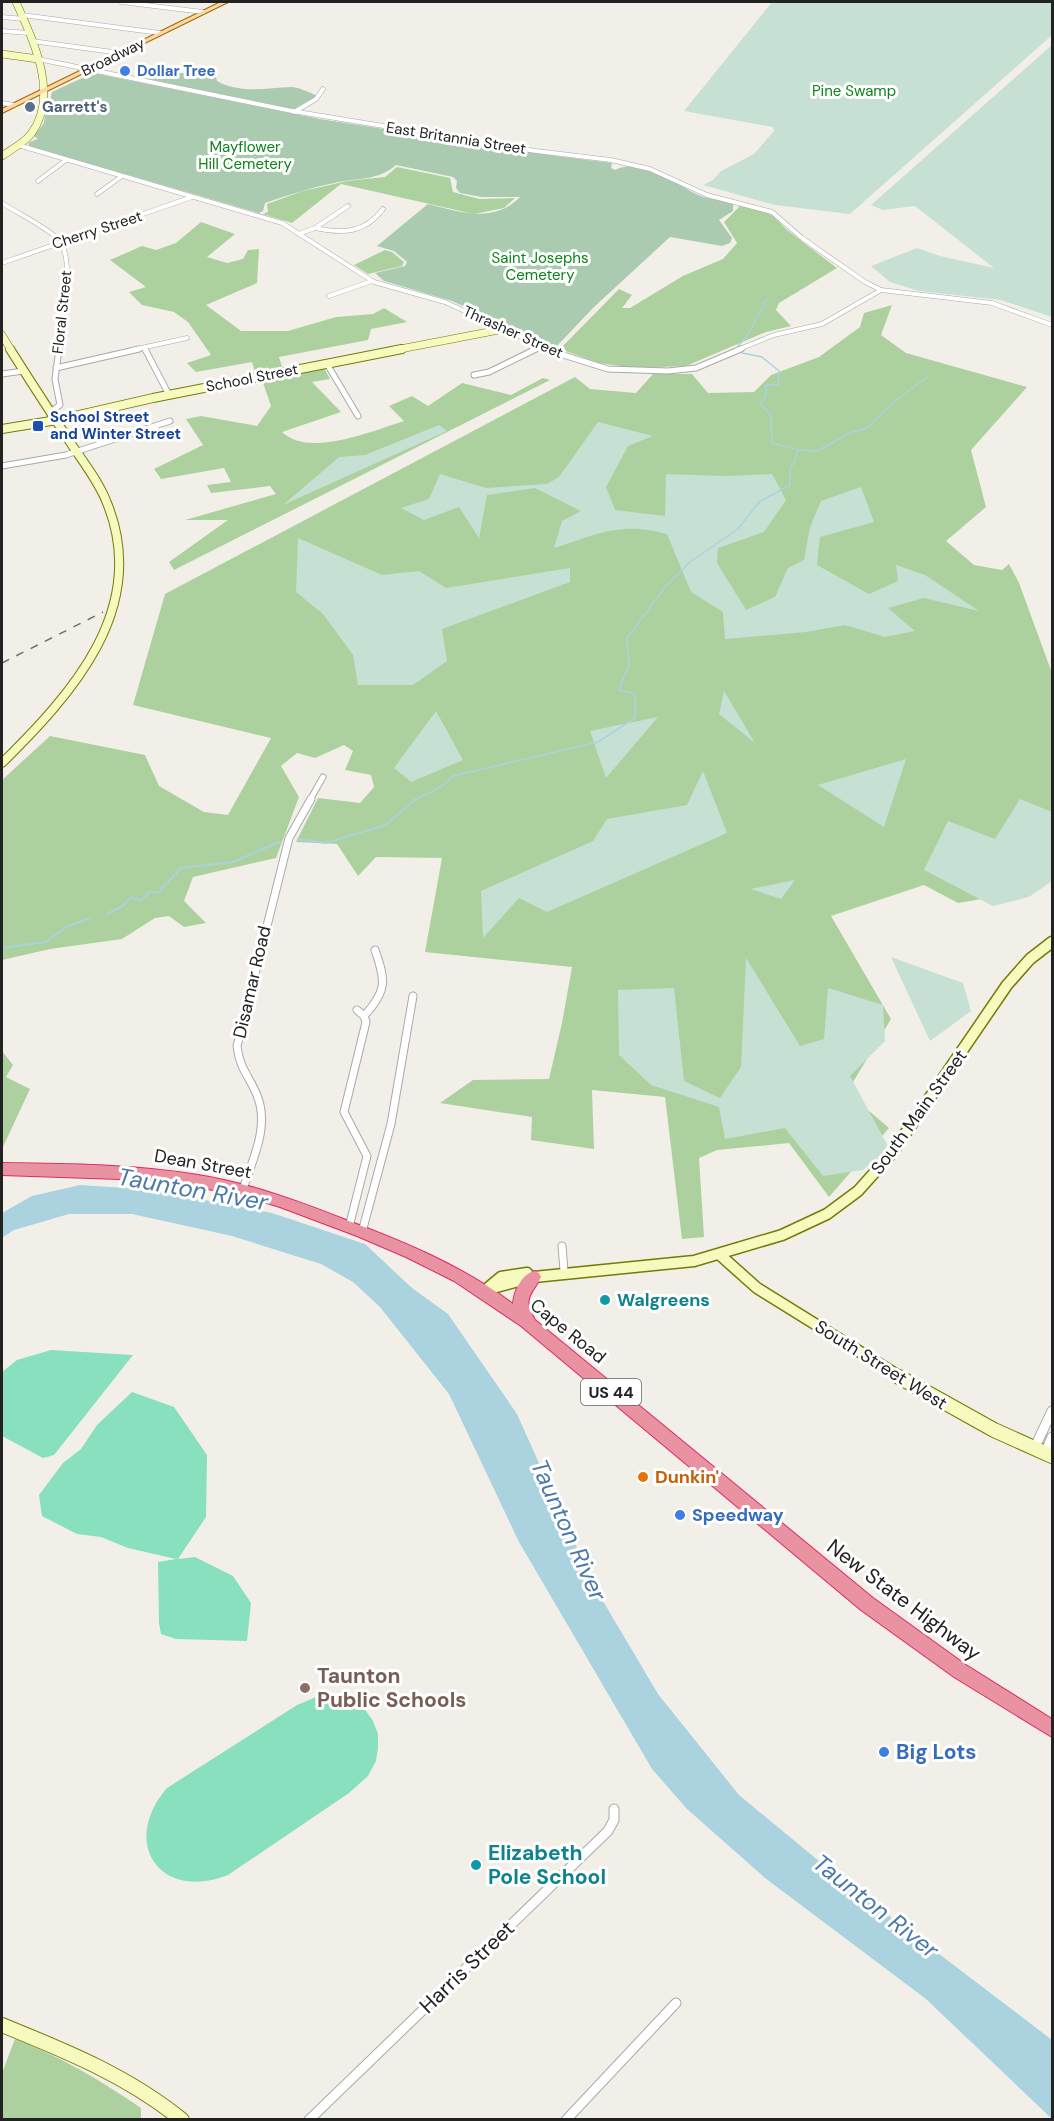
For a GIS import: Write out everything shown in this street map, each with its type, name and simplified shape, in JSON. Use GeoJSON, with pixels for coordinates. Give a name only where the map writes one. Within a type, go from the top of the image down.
{"type":"FeatureCollection","features":[{"type":"Feature","properties":{"kind":"highway","name":"Dean Street"},"geometry":{"type":"LineString","coordinates":[[2,1169],[154,1174],[243,1189],[356,1229],[424,1258],[485,1290]]}},
{"type":"Feature","properties":{"kind":"highway"},"geometry":{"type":"LineString","coordinates":[[533,1328],[523,1313],[520,1302],[525,1286],[534,1277]]}},
{"type":"Feature","properties":{"kind":"highway","name":"Cape Road"},"geometry":{"type":"LineString","coordinates":[[485,1290],[737,1496]]}},
{"type":"Feature","properties":{"kind":"highway","name":"New State Highway"},"geometry":{"type":"LineString","coordinates":[[737,1496],[883,1617],[967,1676],[1053,1729]]}},
{"type":"Feature","properties":{"kind":"main road","name":"Broadway"},"geometry":{"type":"LineString","coordinates":[[2,111],[225,2]]}},
{"type":"Feature","properties":{"kind":"street"},"geometry":{"type":"LineString","coordinates":[[2,156],[31,134],[37,125],[45,90],[38,59],[16,2]]}},
{"type":"Feature","properties":{"kind":"street"},"geometry":{"type":"LineString","coordinates":[[121,2],[203,12]]}},
{"type":"Feature","properties":{"kind":"street"},"geometry":{"type":"LineString","coordinates":[[2,17],[23,17],[160,33]]}},
{"type":"Feature","properties":{"kind":"street"},"geometry":{"type":"LineString","coordinates":[[2,31],[29,33]]}},
{"type":"Feature","properties":{"kind":"street"},"geometry":{"type":"LineString","coordinates":[[32,41],[120,53]]}},
{"type":"Feature","properties":{"kind":"street","name":"East Britannia Street"},"geometry":{"type":"LineString","coordinates":[[3,56],[38,59],[294,112],[536,151],[604,159],[650,169],[707,195],[775,213],[802,238],[865,282],[881,290]]}},
{"type":"Feature","properties":{"kind":"street"},"geometry":{"type":"LineString","coordinates":[[294,112],[316,99],[323,89]]}},
{"type":"Feature","properties":{"kind":"street"},"geometry":{"type":"LineString","coordinates":[[2,103],[14,105]]}},
{"type":"Feature","properties":{"kind":"street","name":"Thrasher Street"},"geometry":{"type":"LineString","coordinates":[[18,145],[277,222],[301,233],[372,281],[445,302],[540,347],[611,370],[685,370],[704,365],[774,335],[822,324],[881,290]]}},
{"type":"Feature","properties":{"kind":"street"},"geometry":{"type":"LineString","coordinates":[[38,181],[66,160]]}},
{"type":"Feature","properties":{"kind":"street"},"geometry":{"type":"LineString","coordinates":[[97,195],[122,176]]}},
{"type":"Feature","properties":{"kind":"street","name":"Cherry Street"},"geometry":{"type":"LineString","coordinates":[[2,263],[193,197]]}},
{"type":"Feature","properties":{"kind":"street"},"geometry":{"type":"LineString","coordinates":[[2,203],[60,242]]}},
{"type":"Feature","properties":{"kind":"street"},"geometry":{"type":"LineString","coordinates":[[301,233],[315,228],[348,206]]}},
{"type":"Feature","properties":{"kind":"street"},"geometry":{"type":"LineString","coordinates":[[315,228],[340,233],[360,230],[373,222],[382,209]]}},
{"type":"Feature","properties":{"kind":"street","name":"Floral Street"},"geometry":{"type":"LineString","coordinates":[[50,412],[60,405],[55,379],[67,273],[66,254],[60,242]]}},
{"type":"Feature","properties":{"kind":"street"},"geometry":{"type":"LineString","coordinates":[[328,296],[372,281]]}},
{"type":"Feature","properties":{"kind":"street"},"geometry":{"type":"LineString","coordinates":[[881,290],[992,303],[1053,325]]}},
{"type":"Feature","properties":{"kind":"street","name":"School Street"},"geometry":{"type":"LineString","coordinates":[[2,429],[57,420],[169,395],[504,329]]}},
{"type":"Feature","properties":{"kind":"street"},"geometry":{"type":"LineString","coordinates":[[2,335],[22,371],[57,420],[105,498],[117,534],[119,580],[111,615],[98,647],[74,687],[43,723],[2,763]]}},
{"type":"Feature","properties":{"kind":"street"},"geometry":{"type":"LineString","coordinates":[[56,368],[187,338]]}},
{"type":"Feature","properties":{"kind":"street"},"geometry":{"type":"LineString","coordinates":[[474,375],[489,372],[540,347]]}},
{"type":"Feature","properties":{"kind":"street"},"geometry":{"type":"LineString","coordinates":[[144,348],[169,395]]}},
{"type":"Feature","properties":{"kind":"street"},"geometry":{"type":"LineString","coordinates":[[327,364],[358,416]]}},
{"type":"Feature","properties":{"kind":"street"},"geometry":{"type":"LineString","coordinates":[[2,374],[22,371]]}},
{"type":"Feature","properties":{"kind":"street"},"geometry":{"type":"LineString","coordinates":[[2,466],[38,462],[125,438],[170,421]]}},
{"type":"Feature","properties":{"kind":"street","name":"Disamar Road"},"geometry":{"type":"LineString","coordinates":[[243,1189],[259,1137],[262,1112],[257,1095],[239,1065],[237,1046],[289,837],[323,777]]}},
{"type":"Feature","properties":{"kind":"street","name":"South Main Street"},"geometry":{"type":"LineString","coordinates":[[720,1255],[767,1240],[815,1220],[858,1191],[892,1153],[1007,985],[1030,958],[1053,942]]}},
{"type":"Feature","properties":{"kind":"street"},"geometry":{"type":"LineString","coordinates":[[364,1016],[379,998],[385,983],[375,950]]}},
{"type":"Feature","properties":{"kind":"street"},"geometry":{"type":"LineString","coordinates":[[356,1229],[391,1124],[414,996]]}},
{"type":"Feature","properties":{"kind":"street"},"geometry":{"type":"LineString","coordinates":[[356,1229],[367,1156],[364,1146],[348,1126],[344,1112],[366,1022],[364,1016],[357,1010]]}},
{"type":"Feature","properties":{"kind":"street"},"geometry":{"type":"LineString","coordinates":[[562,1246],[564,1271]]}},
{"type":"Feature","properties":{"kind":"street"},"geometry":{"type":"LineString","coordinates":[[485,1290],[534,1277],[694,1261],[720,1255]]}},
{"type":"Feature","properties":{"kind":"street","name":"South Street West"},"geometry":{"type":"LineString","coordinates":[[720,1255],[748,1283],[940,1402],[979,1424],[1044,1452]]}},
{"type":"Feature","properties":{"kind":"street"},"geometry":{"type":"LineString","coordinates":[[485,1290],[501,1277],[510,1275],[564,1271],[599,1272]]}},
{"type":"Feature","properties":{"kind":"street"},"geometry":{"type":"LineString","coordinates":[[1044,1452],[1053,1411]]}},
{"type":"Feature","properties":{"kind":"street"},"geometry":{"type":"LineString","coordinates":[[1044,1452],[1053,1437]]}},
{"type":"Feature","properties":{"kind":"street","name":"Harris Street"},"geometry":{"type":"LineString","coordinates":[[309,2120],[608,1831],[614,1820],[614,1809]]}},
{"type":"Feature","properties":{"kind":"street"},"geometry":{"type":"LineString","coordinates":[[566,2120],[676,2003]]}},
{"type":"Feature","properties":{"kind":"street"},"geometry":{"type":"LineString","coordinates":[[2,2025],[69,2052],[129,2081],[183,2120]]}},
{"type":"Feature","properties":{"kind":"green space","name":"Pine Swamp"},"geometry":{"type":"Polygon","coordinates":[[[772,2],[1052,2],[1052,35],[850,214],[775,205],[703,185],[713,180],[721,171],[754,154],[774,131],[773,127],[684,111],[772,2]]]}},
{"type":"Feature","properties":{"kind":"green space"},"geometry":{"type":"Polygon","coordinates":[[[1052,45],[1052,317],[1001,300],[919,291],[890,282],[871,266],[917,248],[940,256],[994,268],[915,206],[883,210],[871,205],[1052,45]]]}},
{"type":"Feature","properties":{"kind":"green space"},"geometry":{"type":"Polygon","coordinates":[[[173,72],[216,77],[217,81],[235,88],[294,87],[318,96],[294,109],[147,79],[173,72]]]}},
{"type":"Feature","properties":{"kind":"green space"},"geometry":{"type":"Polygon","coordinates":[[[93,73],[320,119],[612,163],[611,168],[615,170],[634,166],[645,168],[706,198],[733,203],[733,211],[719,220],[732,238],[730,243],[722,246],[670,237],[594,307],[554,349],[542,345],[511,326],[452,301],[384,281],[375,273],[405,266],[407,262],[394,251],[377,246],[428,204],[476,214],[499,211],[520,197],[482,197],[460,193],[456,188],[457,181],[453,177],[396,165],[374,177],[325,185],[265,203],[263,211],[259,213],[29,146],[29,142],[38,139],[34,136],[44,123],[47,103],[50,101],[52,92],[93,73]]]}},
{"type":"Feature","properties":{"kind":"green space"},"geometry":{"type":"Polygon","coordinates":[[[397,167],[450,178],[453,192],[479,199],[515,198],[504,208],[474,214],[341,184],[292,223],[263,214],[268,212],[267,204],[303,191],[347,181],[385,177],[397,167]]]}},
{"type":"Feature","properties":{"kind":"green space"},"geometry":{"type":"Polygon","coordinates":[[[739,205],[759,209],[773,216],[787,230],[837,268],[779,303],[776,310],[791,326],[766,332],[686,366],[635,368],[599,363],[560,349],[619,289],[632,295],[622,308],[630,308],[683,276],[723,259],[737,243],[724,222],[739,205]]]}},
{"type":"Feature","properties":{"kind":"green space"},"geometry":{"type":"Polygon","coordinates":[[[201,222],[235,234],[207,257],[227,263],[243,259],[248,250],[259,249],[257,283],[206,305],[241,331],[288,331],[336,317],[373,314],[384,308],[407,322],[371,329],[368,340],[279,357],[283,370],[256,375],[252,362],[196,372],[187,363],[211,355],[188,322],[174,312],[142,305],[129,292],[146,287],[110,260],[142,246],[156,250],[176,243],[201,222]]]}},
{"type":"Feature","properties":{"kind":"green space"},"geometry":{"type":"Polygon","coordinates":[[[385,250],[392,252],[404,262],[402,266],[368,274],[354,265],[385,250]]]}},
{"type":"Feature","properties":{"kind":"green space"},"geometry":{"type":"Polygon","coordinates":[[[892,305],[881,335],[906,353],[1027,387],[971,450],[986,507],[946,541],[974,565],[1002,570],[1009,564],[1019,583],[1052,673],[1052,871],[1023,892],[958,903],[924,885],[831,916],[891,1019],[847,1092],[889,1128],[829,1197],[789,1143],[717,1150],[699,1158],[704,1237],[682,1239],[665,1097],[592,1090],[594,1149],[531,1140],[532,1117],[440,1103],[473,1080],[549,1079],[572,967],[425,952],[442,858],[376,857],[358,876],[337,844],[296,842],[318,798],[360,803],[374,787],[371,775],[345,770],[353,751],[344,745],[315,758],[297,753],[281,766],[299,797],[276,858],[193,877],[184,901],[206,923],[184,927],[169,916],[155,918],[122,939],[50,949],[2,960],[2,780],[50,736],[145,755],[159,786],[204,812],[228,815],[271,738],[133,705],[165,594],[575,377],[590,389],[636,393],[653,374],[692,374],[708,393],[754,392],[771,375],[819,357],[860,327],[864,313],[892,305]]]}},
{"type":"Feature","properties":{"kind":"green space"},"geometry":{"type":"Polygon","coordinates":[[[324,368],[330,379],[312,382],[341,412],[282,432],[294,439],[308,443],[324,443],[358,436],[404,421],[389,406],[412,396],[428,406],[462,383],[511,395],[543,378],[550,380],[174,570],[169,562],[228,520],[185,520],[276,494],[270,486],[211,493],[207,485],[231,482],[224,468],[161,479],[154,469],[203,445],[186,419],[201,416],[257,426],[271,406],[262,380],[324,368]]]}},
{"type":"Feature","properties":{"kind":"green space"},"geometry":{"type":"Polygon","coordinates":[[[598,422],[653,436],[628,446],[606,487],[615,510],[665,516],[666,474],[726,476],[772,474],[786,500],[764,532],[718,548],[717,563],[746,610],[775,597],[788,568],[804,560],[810,527],[821,501],[861,487],[874,522],[820,537],[817,565],[869,594],[898,581],[896,565],[925,575],[979,611],[924,598],[888,608],[915,631],[885,637],[845,625],[806,632],[725,639],[723,612],[691,592],[667,534],[650,530],[622,529],[597,534],[554,548],[562,521],[581,511],[535,488],[487,495],[479,538],[459,507],[424,520],[401,508],[429,499],[440,474],[486,488],[547,484],[559,477],[598,422]]]}},
{"type":"Feature","properties":{"kind":"green space"},"geometry":{"type":"Polygon","coordinates":[[[439,425],[447,431],[283,505],[339,457],[365,455],[439,425]]]}},
{"type":"Feature","properties":{"kind":"green space"},"geometry":{"type":"Polygon","coordinates":[[[298,538],[382,575],[419,571],[446,588],[570,568],[570,582],[442,629],[447,661],[413,685],[358,685],[353,655],[323,614],[296,592],[298,538]]]}},
{"type":"Feature","properties":{"kind":"green space"},"geometry":{"type":"Polygon","coordinates":[[[724,691],[755,743],[719,714],[724,691]]]}},
{"type":"Feature","properties":{"kind":"green space"},"geometry":{"type":"Polygon","coordinates":[[[436,711],[463,760],[411,782],[394,768],[436,711]]]}},
{"type":"Feature","properties":{"kind":"green space"},"geometry":{"type":"Polygon","coordinates":[[[658,717],[606,778],[590,731],[658,717]]]}},
{"type":"Feature","properties":{"kind":"green space"},"geometry":{"type":"Polygon","coordinates":[[[906,759],[884,827],[818,785],[906,759]]]}},
{"type":"Feature","properties":{"kind":"green space"},"geometry":{"type":"Polygon","coordinates":[[[703,771],[727,833],[547,912],[519,898],[483,938],[481,891],[593,841],[607,819],[687,805],[703,771]]]}},
{"type":"Feature","properties":{"kind":"green space"},"geometry":{"type":"Polygon","coordinates":[[[1020,799],[1052,812],[1052,881],[1029,897],[993,906],[924,870],[948,821],[995,839],[1020,799]]]}},
{"type":"Feature","properties":{"kind":"green space"},"geometry":{"type":"Polygon","coordinates":[[[795,880],[781,899],[751,889],[795,880]]]}},
{"type":"Feature","properties":{"kind":"green space"},"geometry":{"type":"Polygon","coordinates":[[[891,957],[963,983],[971,1011],[930,1041],[891,957]]]}},
{"type":"Feature","properties":{"kind":"green space"},"geometry":{"type":"Polygon","coordinates":[[[746,958],[800,1046],[824,1039],[828,988],[883,1005],[885,1041],[850,1076],[889,1148],[863,1170],[823,1176],[785,1128],[725,1139],[719,1107],[651,1085],[619,1055],[618,990],[674,988],[684,1081],[720,1098],[741,1067],[746,958]]]}},
{"type":"Feature","properties":{"kind":"green space"},"geometry":{"type":"Polygon","coordinates":[[[2,1051],[13,1065],[6,1077],[30,1089],[2,1149],[2,1051]]]}},
{"type":"Feature","properties":{"kind":"green space"},"geometry":{"type":"Polygon","coordinates":[[[51,1350],[133,1355],[54,1455],[43,1458],[2,1436],[2,1372],[17,1360],[51,1350]]]}},
{"type":"Feature","properties":{"kind":"green space"},"geometry":{"type":"Polygon","coordinates":[[[132,1392],[174,1407],[207,1455],[206,1517],[178,1559],[195,1557],[233,1576],[251,1603],[247,1641],[176,1639],[161,1634],[158,1562],[176,1559],[128,1548],[101,1537],[77,1534],[42,1516],[39,1495],[63,1463],[81,1449],[97,1425],[132,1392]]]}},
{"type":"Feature","properties":{"kind":"green space"},"geometry":{"type":"Polygon","coordinates":[[[330,1695],[354,1702],[366,1711],[373,1721],[378,1734],[378,1748],[376,1761],[368,1776],[349,1793],[228,1875],[204,1881],[183,1880],[166,1874],[154,1862],[147,1846],[147,1828],[153,1808],[167,1788],[297,1705],[316,1697],[330,1695]]]}},
{"type":"Feature","properties":{"kind":"green space"},"geometry":{"type":"Polygon","coordinates":[[[15,2039],[64,2061],[110,2088],[141,2108],[141,2119],[2,2119],[2,2073],[15,2039]]]}},
{"type":"Feature","properties":{"kind":"water","name":"Taunton River"},"geometry":{"type":"Polygon","coordinates":[[[80,1185],[154,1190],[272,1213],[365,1244],[412,1288],[448,1314],[517,1414],[594,1586],[658,1694],[739,1795],[842,1880],[1052,2040],[1052,2119],[926,1999],[765,1878],[687,1809],[652,1769],[519,1542],[449,1394],[380,1307],[353,1282],[321,1264],[232,1236],[132,1214],[69,1214],[14,1230],[2,1238],[2,1213],[32,1196],[80,1185]]]}},
{"type":"Feature","properties":{"kind":"waterway"},"geometry":{"type":"LineString","coordinates":[[738,346],[747,336],[767,299]]}},
{"type":"Feature","properties":{"kind":"waterway"},"geometry":{"type":"LineString","coordinates":[[742,353],[762,357],[779,371],[778,385],[766,385],[766,396],[760,403],[771,416],[772,443],[799,450]]}},
{"type":"Feature","properties":{"kind":"waterway"},"geometry":{"type":"LineString","coordinates":[[799,450],[817,451],[852,432],[866,429],[890,405],[927,377]]}},
{"type":"Feature","properties":{"kind":"waterway"},"geometry":{"type":"LineString","coordinates":[[416,799],[439,788],[453,776],[598,742],[635,718],[635,694],[619,690],[629,664],[627,638],[665,587],[690,562],[738,529],[759,502],[790,485],[790,470],[799,450]]}},
{"type":"Feature","properties":{"kind":"waterway"},"geometry":{"type":"LineString","coordinates":[[298,839],[326,843],[385,825],[416,799]]}},
{"type":"Feature","properties":{"kind":"waterway"},"geometry":{"type":"LineString","coordinates":[[107,914],[121,907],[131,898],[141,900],[150,892],[158,893],[181,868],[233,862],[279,842]]}},
{"type":"Feature","properties":{"kind":"waterway"},"geometry":{"type":"LineString","coordinates":[[2,948],[46,942],[66,927],[90,918]]}},
{"type":"Feature","properties":{"kind":"railway"},"geometry":{"type":"LineString","coordinates":[[2,663],[103,612]]}},
{"type":"Feature","properties":{"kind":"place","name":"Dollar Tree"},"geometry":{"type":"Point","coordinates":[125,71]}},
{"type":"Feature","properties":{"kind":"place","name":"Garrett's"},"geometry":{"type":"Point","coordinates":[30,107]}},
{"type":"Feature","properties":{"kind":"place","name":"School Street and Winter Street"},"geometry":{"type":"Point","coordinates":[38,426]}},
{"type":"Feature","properties":{"kind":"place","name":"Walgreens"},"geometry":{"type":"Point","coordinates":[605,1300]}},
{"type":"Feature","properties":{"kind":"place","name":"Dunkin'"},"geometry":{"type":"Point","coordinates":[643,1477]}},
{"type":"Feature","properties":{"kind":"place","name":"Speedway"},"geometry":{"type":"Point","coordinates":[680,1515]}},
{"type":"Feature","properties":{"kind":"place","name":"Taunton Public Schools"},"geometry":{"type":"Point","coordinates":[305,1688]}},
{"type":"Feature","properties":{"kind":"place","name":"Big Lots"},"geometry":{"type":"Point","coordinates":[884,1752]}},
{"type":"Feature","properties":{"kind":"place","name":"Elizabeth Pole School"},"geometry":{"type":"Point","coordinates":[476,1865]}},
{"type":"Feature","properties":{"kind":"park label","name":"Mayflower Hill Cemetery"},"geometry":{"type":"Point","coordinates":[245,156]}},
{"type":"Feature","properties":{"kind":"park label","name":"Saint Josephs Cemetery"},"geometry":{"type":"Point","coordinates":[540,266]}}]}
